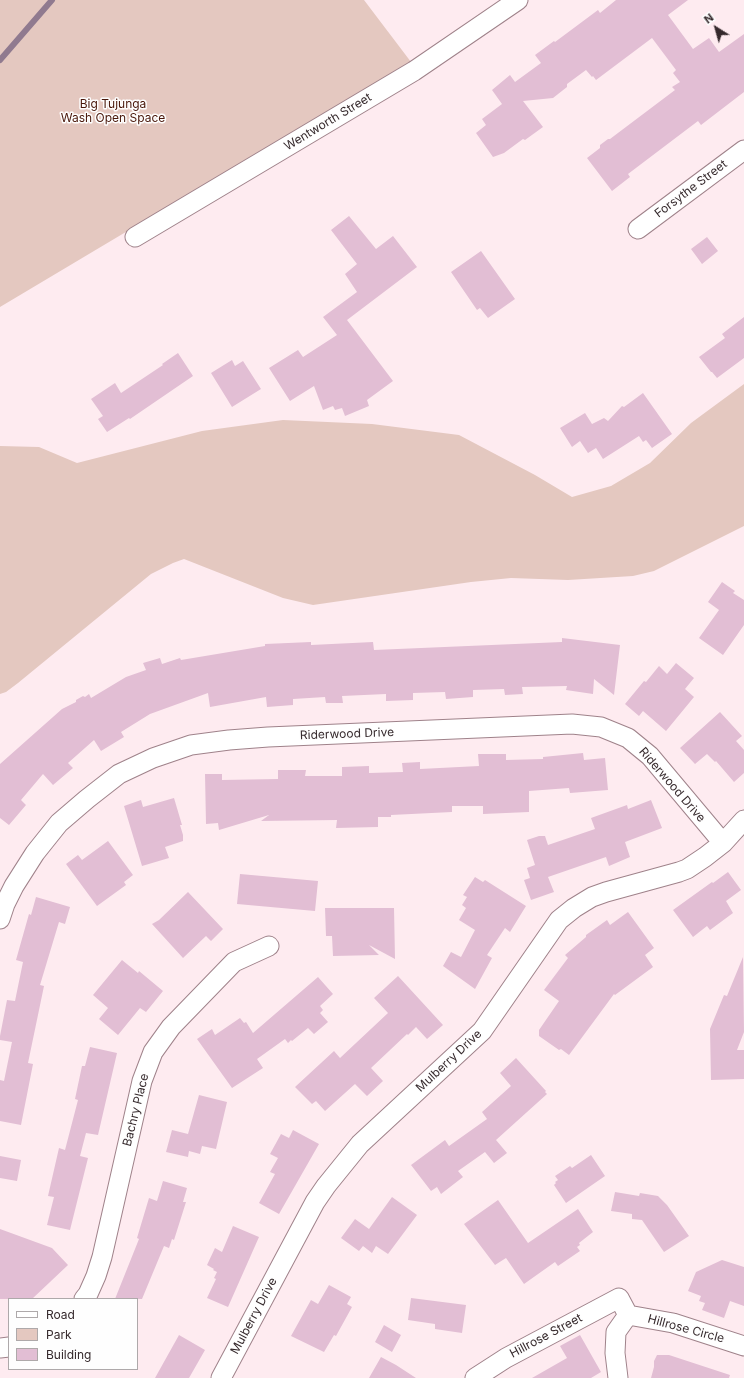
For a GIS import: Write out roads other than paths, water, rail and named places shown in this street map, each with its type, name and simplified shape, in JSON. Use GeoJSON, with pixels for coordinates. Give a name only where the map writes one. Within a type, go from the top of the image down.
{"type":"FeatureCollection","features":[{"type":"Feature","properties":{"kind":"street","name":"Wentworth Street"},"geometry":{"type":"LineString","coordinates":[[135,237],[414,71],[518,0]]}},
{"type":"Feature","properties":{"kind":"street","name":"Forsythe Street"},"geometry":{"type":"LineString","coordinates":[[638,229],[744,150]]}},
{"type":"Feature","properties":{"kind":"street","name":"Riderwood Drive"},"geometry":{"type":"LineString","coordinates":[[0,919],[11,892],[35,854],[59,823],[87,798],[119,774],[153,758],[191,745],[229,740],[572,724],[601,727],[628,738],[650,756],[723,843]]}},
{"type":"Feature","properties":{"kind":"street","name":"Mulberry Drive"},"geometry":{"type":"LineString","coordinates":[[221,1378],[315,1202],[326,1186],[360,1144],[482,1031],[560,920],[574,908],[592,897],[679,872],[706,857],[723,843],[744,820]]}},
{"type":"Feature","properties":{"kind":"street","name":"Bachry Place"},"geometry":{"type":"LineString","coordinates":[[85,1298],[96,1276],[102,1257],[142,1081],[153,1052],[171,1027],[234,962],[269,946]]}},
{"type":"Feature","properties":{"kind":"street","name":"Hillrose Street"},"geometry":{"type":"LineString","coordinates":[[475,1378],[506,1358],[619,1298],[628,1315]]}},
{"type":"Feature","properties":{"kind":"street","name":"Hillrose Circle"},"geometry":{"type":"LineString","coordinates":[[628,1315],[673,1323],[744,1346]]}},
{"type":"Feature","properties":{"kind":"street"},"geometry":{"type":"LineString","coordinates":[[618,1378],[614,1353],[616,1332],[628,1315]]}},
{"type":"Feature","properties":{"kind":"waterway"},"geometry":{"type":"LineString","coordinates":[[0,60],[52,0]]}},
{"type":"Feature","properties":{"kind":"park label","name":"Big Tujunga Wash Open Space"},"geometry":{"type":"Point","coordinates":[113,111]}}]}
